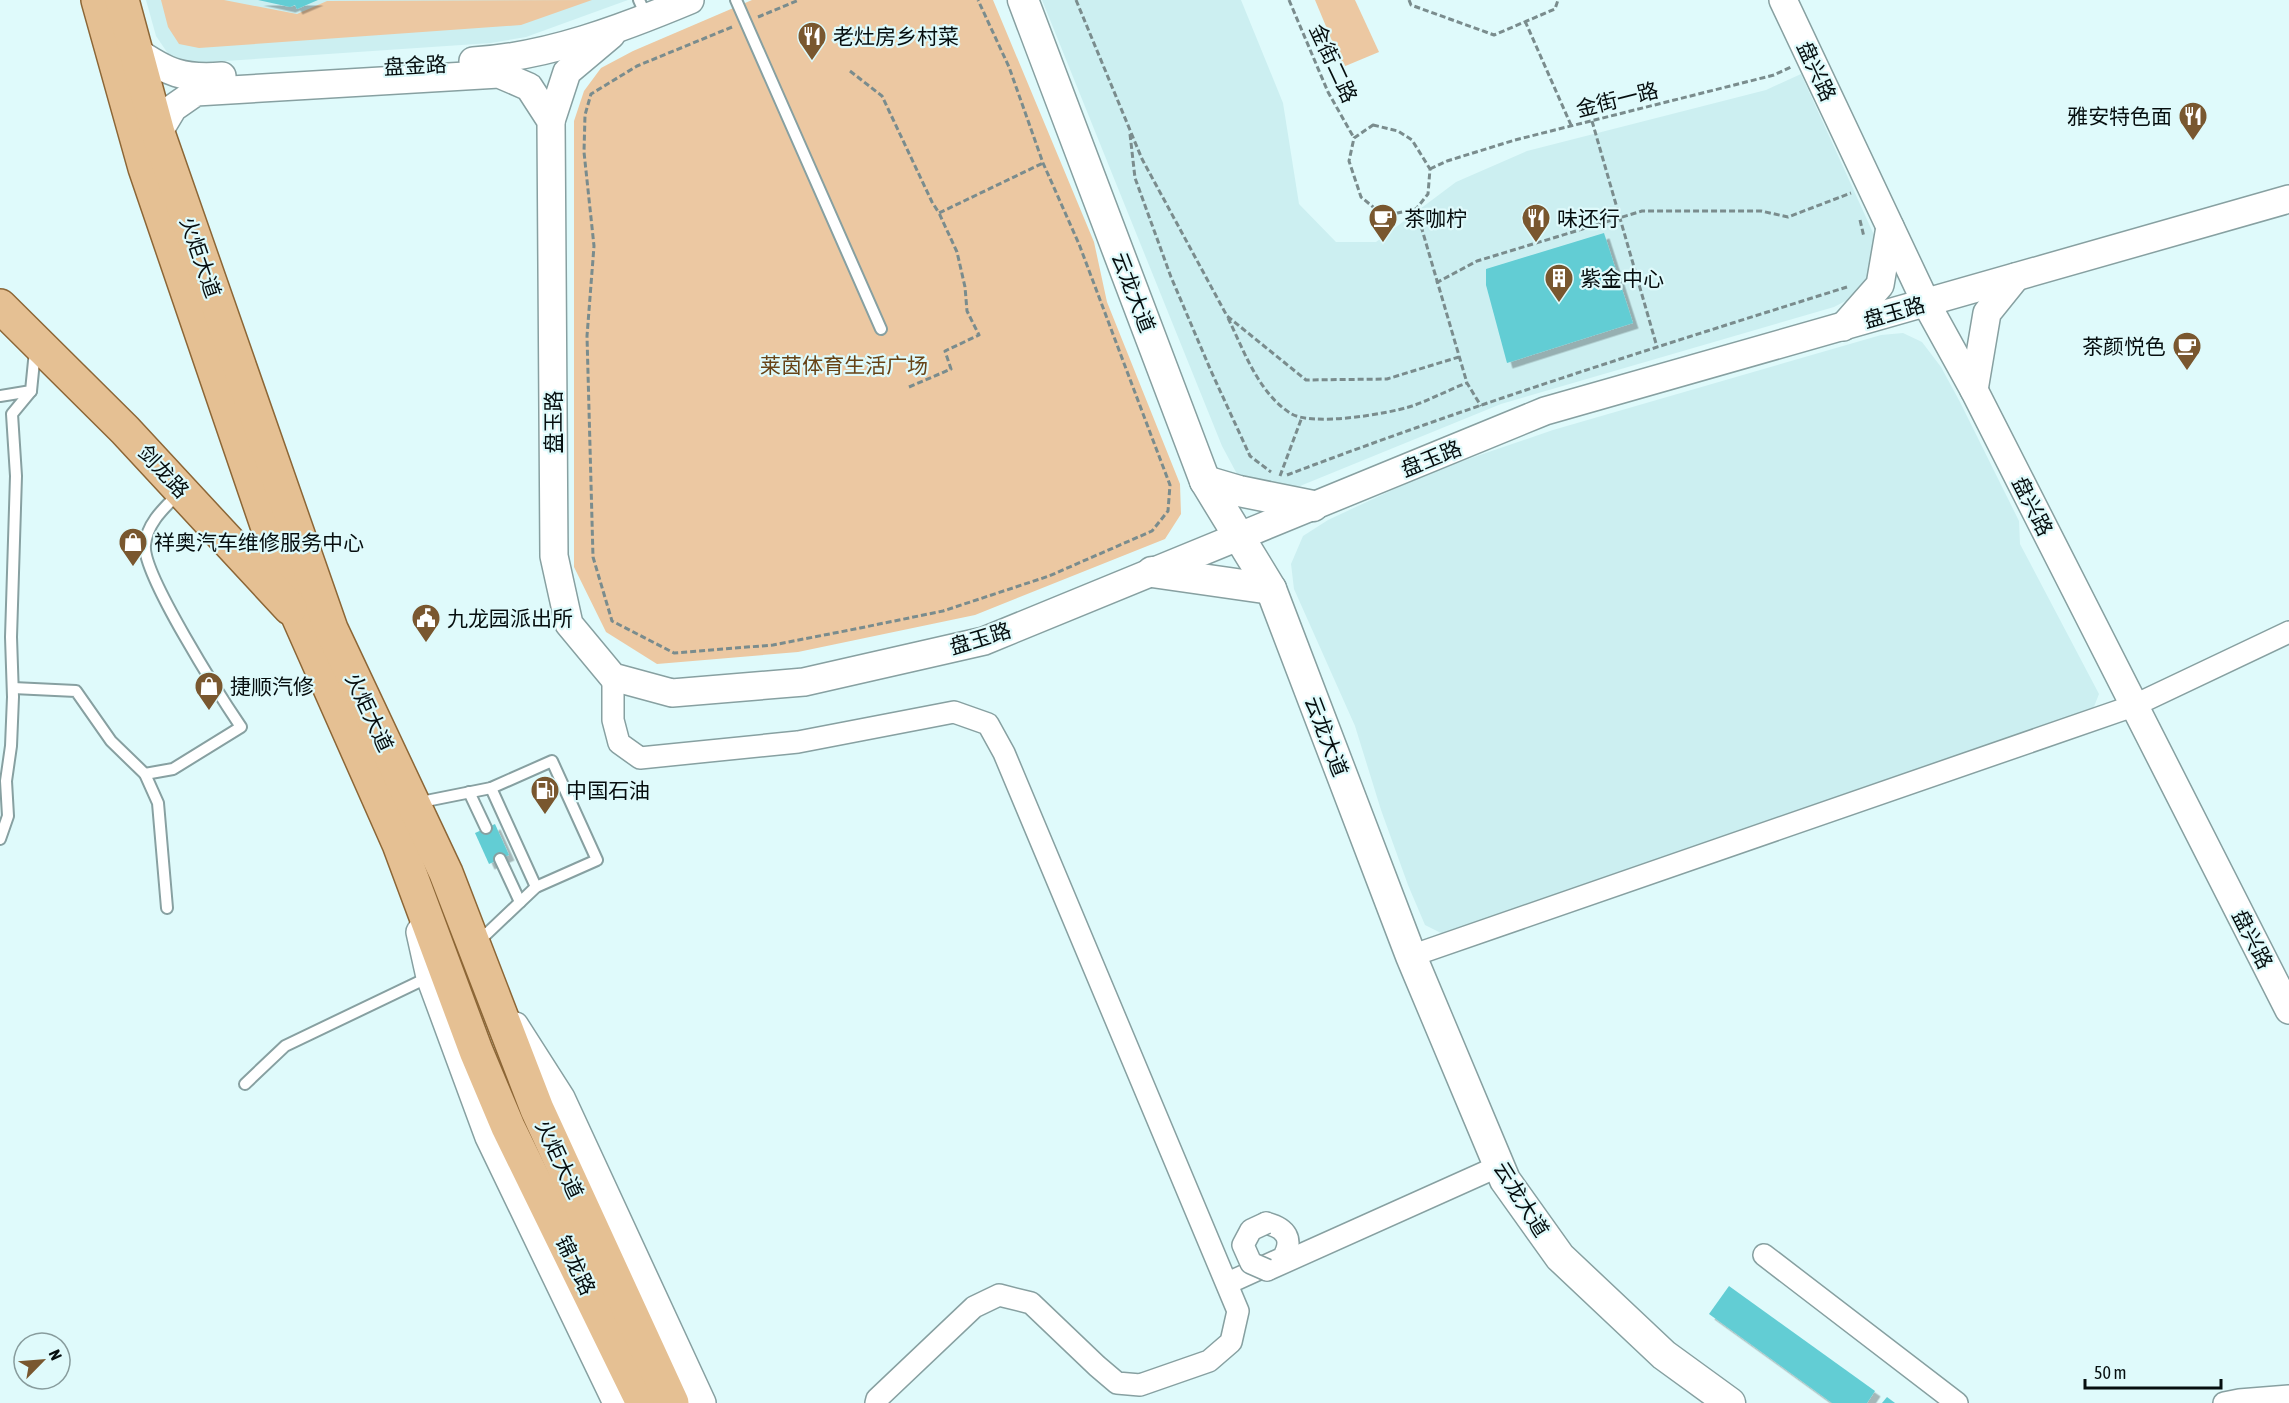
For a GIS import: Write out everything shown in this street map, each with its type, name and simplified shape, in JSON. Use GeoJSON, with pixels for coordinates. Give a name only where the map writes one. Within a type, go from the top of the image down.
{"type":"FeatureCollection","features":[{"type":"Feature","properties":{"kind":"main road","name":"火炬大道"},"geometry":{"type":"LineString","coordinates":[[98,0],[145,168],[298,616],[399,844],[476,1051],[508,1127]]}},
{"type":"Feature","properties":{"kind":"main road","name":"火炬大道"},"geometry":{"type":"LineString","coordinates":[[122,0],[158,133],[331,629],[446,873],[537,1109],[688,1399]]}},
{"type":"Feature","properties":{"kind":"main road","name":"云龙大道"},"geometry":{"type":"LineString","coordinates":[[1023,0],[1205,481],[1270,589],[1411,956],[1505,1180],[1560,1257],[1664,1355],[1730,1403]]}},
{"type":"Feature","properties":{"kind":"main road","name":"剑龙路"},"geometry":{"type":"LineString","coordinates":[[0,306],[125,430],[298,616],[331,629]]}},
{"type":"Feature","properties":{"kind":"main road"},"geometry":{"type":"LineString","coordinates":[[1205,481],[1239,491],[1313,506]]}},
{"type":"Feature","properties":{"kind":"main road"},"geometry":{"type":"LineString","coordinates":[[1152,572],[1270,589]]}},
{"type":"Feature","properties":{"kind":"main road","name":"锦龙路"},"geometry":{"type":"LineString","coordinates":[[508,1127],[643,1403]]}},
{"type":"Feature","properties":{"kind":"street","name":"盘金路"},"geometry":{"type":"LineString","coordinates":[[136,51],[163,69],[196,78],[502,60],[616,30],[643,9],[690,0]]}},
{"type":"Feature","properties":{"kind":"street","name":"盘兴路"},"geometry":{"type":"LineString","coordinates":[[1783,0],[1926,303],[1974,390],[2289,1010]]}},
{"type":"Feature","properties":{"kind":"street"},"geometry":{"type":"LineString","coordinates":[[551,121],[567,72],[616,30]]}},
{"type":"Feature","properties":{"kind":"street"},"geometry":{"type":"LineString","coordinates":[[158,133],[173,108],[196,92],[499,74],[529,87],[551,121]]}},
{"type":"Feature","properties":{"kind":"street","name":"盘玉路"},"geometry":{"type":"LineString","coordinates":[[551,121],[554,556],[569,624],[613,677],[672,693],[804,682],[984,641],[1545,411],[2289,199]]}},
{"type":"Feature","properties":{"kind":"street"},"geometry":{"type":"LineString","coordinates":[[1843,327],[1880,285],[1890,227]]}},
{"type":"Feature","properties":{"kind":"street"},"geometry":{"type":"LineString","coordinates":[[1974,390],[1987,313],[2016,277]]}},
{"type":"Feature","properties":{"kind":"street"},"geometry":{"type":"LineString","coordinates":[[1411,956],[2133,705],[2289,632]]}},
{"type":"Feature","properties":{"kind":"street"},"geometry":{"type":"LineString","coordinates":[[613,677],[613,720],[619,743],[640,758],[798,742],[954,712],[988,724],[1004,753],[1238,1311],[1231,1342],[1209,1361],[1140,1385],[1118,1383],[1096,1366],[1031,1303],[999,1295],[974,1307],[877,1399],[876,1403]]}},
{"type":"Feature","properties":{"kind":"street"},"geometry":{"type":"LineString","coordinates":[[399,844],[430,977],[489,1137],[617,1403]]}},
{"type":"Feature","properties":{"kind":"street"},"geometry":{"type":"LineString","coordinates":[[489,984],[561,1098],[688,1399]]}},
{"type":"Feature","properties":{"kind":"street"},"geometry":{"type":"LineString","coordinates":[[1228,1283],[1283,1258],[1289,1244],[1286,1235],[1282,1228],[1266,1223],[1251,1230],[1243,1245],[1251,1263],[1267,1270],[1499,1166]]}},
{"type":"Feature","properties":{"kind":"street"},"geometry":{"type":"LineString","coordinates":[[1764,1255],[1957,1403]]}},
{"type":"Feature","properties":{"kind":"street"},"geometry":{"type":"LineString","coordinates":[[2224,1403],[2289,1396]]}},
{"type":"Feature","properties":{"kind":"lane"},"geometry":{"type":"LineString","coordinates":[[735,0],[881,329]]}},
{"type":"Feature","properties":{"kind":"lane"},"geometry":{"type":"LineString","coordinates":[[0,839],[8,816],[6,782],[11,746],[13,688],[10,637],[16,476],[12,414],[31,391],[36,342]]}},
{"type":"Feature","properties":{"kind":"lane"},"geometry":{"type":"LineString","coordinates":[[0,396],[31,391]]}},
{"type":"Feature","properties":{"kind":"lane"},"geometry":{"type":"LineString","coordinates":[[145,774],[173,769],[241,727],[209,678],[152,573],[144,546],[154,518],[182,490]]}},
{"type":"Feature","properties":{"kind":"lane"},"geometry":{"type":"LineString","coordinates":[[13,688],[76,691],[111,741],[145,774],[158,803],[167,908]]}},
{"type":"Feature","properties":{"kind":"lane"},"geometry":{"type":"LineString","coordinates":[[413,804],[491,788],[552,761],[597,860],[536,887],[474,945]]}},
{"type":"Feature","properties":{"kind":"lane"},"geometry":{"type":"LineString","coordinates":[[491,788],[536,887]]}},
{"type":"Feature","properties":{"kind":"lane"},"geometry":{"type":"LineString","coordinates":[[469,792],[486,828]]}},
{"type":"Feature","properties":{"kind":"lane"},"geometry":{"type":"LineString","coordinates":[[500,859],[520,903]]}},
{"type":"Feature","properties":{"kind":"lane"},"geometry":{"type":"LineString","coordinates":[[245,1084],[285,1046],[430,977]]}},
{"type":"Feature","properties":{"kind":"path"},"geometry":{"type":"LineString","coordinates":[[799,0],[637,66],[591,94],[585,115],[584,152],[594,246],[587,336],[592,556],[612,621],[674,653],[773,645],[943,611],[1049,576],[1152,531],[1168,511],[1170,485],[1079,244],[1043,163],[1010,67],[978,0]]}},
{"type":"Feature","properties":{"kind":"path"},"geometry":{"type":"LineString","coordinates":[[1076,0],[1142,159],[1265,389],[1291,414],[1341,420],[1411,406],[1467,382]]}},
{"type":"Feature","properties":{"kind":"path","name":"金街二路"},"geometry":{"type":"LineString","coordinates":[[1289,0],[1328,92],[1354,138]]}},
{"type":"Feature","properties":{"kind":"path"},"geometry":{"type":"LineString","coordinates":[[1409,0],[1411,5],[1494,35],[1555,9],[1558,0]]}},
{"type":"Feature","properties":{"kind":"path"},"geometry":{"type":"LineString","coordinates":[[1525,21],[1571,125]]}},
{"type":"Feature","properties":{"kind":"path","name":"金街一路"},"geometry":{"type":"LineString","coordinates":[[1430,169],[1447,161],[1515,140],[1774,75],[1812,58]]}},
{"type":"Feature","properties":{"kind":"path"},"geometry":{"type":"LineString","coordinates":[[850,71],[882,96],[957,252],[967,311],[979,335],[945,351],[951,369],[909,387]]}},
{"type":"Feature","properties":{"kind":"path"},"geometry":{"type":"LineString","coordinates":[[1592,120],[1657,346]]}},
{"type":"Feature","properties":{"kind":"path"},"geometry":{"type":"LineString","coordinates":[[1372,124],[1398,131],[1412,140],[1430,169],[1428,194],[1416,209],[1393,214],[1378,211],[1361,197],[1349,161],[1354,138],[1372,124]]}},
{"type":"Feature","properties":{"kind":"path"},"geometry":{"type":"LineString","coordinates":[[1129,128],[1135,178],[1171,277],[1211,371],[1250,456],[1280,478]]}},
{"type":"Feature","properties":{"kind":"path"},"geometry":{"type":"LineString","coordinates":[[939,213],[1043,163]]}},
{"type":"Feature","properties":{"kind":"path"},"geometry":{"type":"LineString","coordinates":[[1436,283],[1477,261],[1642,212],[1761,212],[1788,217],[1841,198],[1870,183]]}},
{"type":"Feature","properties":{"kind":"path"},"geometry":{"type":"LineString","coordinates":[[1416,209],[1467,382],[1481,406]]}},
{"type":"Feature","properties":{"kind":"path"},"geometry":{"type":"LineString","coordinates":[[1859,212],[1865,244]]}},
{"type":"Feature","properties":{"kind":"path"},"geometry":{"type":"LineString","coordinates":[[1280,478],[1657,346],[1854,285]]}},
{"type":"Feature","properties":{"kind":"path"},"geometry":{"type":"LineString","coordinates":[[1227,316],[1306,380],[1387,379],[1459,357]]}},
{"type":"Feature","properties":{"kind":"path"},"geometry":{"type":"LineString","coordinates":[[1280,478],[1302,417]]}},
{"type":"Feature","properties":{"kind":"shaded area"},"geometry":{"type":"Polygon","coordinates":[[[146,0],[628,0],[526,37],[491,43],[195,63],[171,58],[156,36],[146,0]]]}},
{"type":"Feature","properties":{"kind":"shaded area"},"geometry":{"type":"Polygon","coordinates":[[[1042,0],[1241,0],[1283,103],[1299,204],[1336,242],[1376,242],[1456,182],[1527,151],[1766,90],[1801,74],[1874,235],[1876,266],[1863,292],[1834,307],[1501,404],[1300,486],[1264,488],[1237,474],[1222,446],[1042,0]]]}},
{"type":"Feature","properties":{"kind":"shaded area"},"geometry":{"type":"Polygon","coordinates":[[[1903,333],[1922,342],[1941,367],[1960,402],[2019,521],[2020,544],[2099,694],[2093,709],[1443,934],[1425,925],[1381,810],[1355,726],[1294,589],[1291,564],[1303,536],[1328,520],[1433,471],[1553,430],[1881,335],[1903,333]]]}},
{"type":"Feature","properties":{"kind":"green space"},"geometry":{"type":"Polygon","coordinates":[[[161,0],[224,0],[297,14],[327,1],[592,0],[521,25],[199,48],[179,44],[168,27],[161,0]]]}},
{"type":"Feature","properties":{"kind":"green space","name":"莱茵体育生活广场"},"geometry":{"type":"Polygon","coordinates":[[[752,0],[993,0],[1094,242],[1107,302],[1180,484],[1181,514],[1165,539],[975,615],[798,652],[657,664],[606,632],[574,567],[574,121],[584,91],[601,68],[633,51],[752,0]]]}},
{"type":"Feature","properties":{"kind":"green space"},"geometry":{"type":"Polygon","coordinates":[[[1315,0],[1355,0],[1379,52],[1343,67],[1315,0]]]}},
{"type":"Feature","properties":{"kind":"building"},"geometry":{"type":"Polygon","coordinates":[[[258,0],[318,0],[297,9],[295,5],[290,7],[258,0]]]}},
{"type":"Feature","properties":{"kind":"building","name":"紫金中心"},"geometry":{"type":"Polygon","coordinates":[[[1604,233],[1633,323],[1507,363],[1486,285],[1486,269],[1604,233]]]}},
{"type":"Feature","properties":{"kind":"building"},"geometry":{"type":"Polygon","coordinates":[[[495,824],[509,855],[489,864],[475,833],[495,824]]]}},
{"type":"Feature","properties":{"kind":"building"},"geometry":{"type":"Polygon","coordinates":[[[1729,1286],[1875,1391],[1867,1403],[1832,1403],[1709,1314],[1729,1286]]]}},
{"type":"Feature","properties":{"kind":"building"},"geometry":{"type":"Polygon","coordinates":[[[1887,1397],[1895,1403],[1882,1403],[1887,1397]]]}},
{"type":"Feature","properties":{"kind":"place","name":"老灶房乡村菜"},"geometry":{"type":"Point","coordinates":[812,62]}},
{"type":"Feature","properties":{"kind":"place","name":"雅安特色面"},"geometry":{"type":"Point","coordinates":[2193,142]}},
{"type":"Feature","properties":{"kind":"place","name":"茶咖柠"},"geometry":{"type":"Point","coordinates":[1383,244]}},
{"type":"Feature","properties":{"kind":"place","name":"味还行"},"geometry":{"type":"Point","coordinates":[1536,244]}},
{"type":"Feature","properties":{"kind":"place","name":"紫金中心"},"geometry":{"type":"Point","coordinates":[1559,304]}},
{"type":"Feature","properties":{"kind":"place","name":"茶颜悦色"},"geometry":{"type":"Point","coordinates":[2187,372]}},
{"type":"Feature","properties":{"kind":"place","name":"祥奥汽车维修服务中心"},"geometry":{"type":"Point","coordinates":[133,568]}},
{"type":"Feature","properties":{"kind":"place","name":"九龙园派出所"},"geometry":{"type":"Point","coordinates":[426,644]}},
{"type":"Feature","properties":{"kind":"place","name":"捷顺汽修"},"geometry":{"type":"Point","coordinates":[209,712]}},
{"type":"Feature","properties":{"kind":"place","name":"中国石油"},"geometry":{"type":"Point","coordinates":[545,816]}}]}
